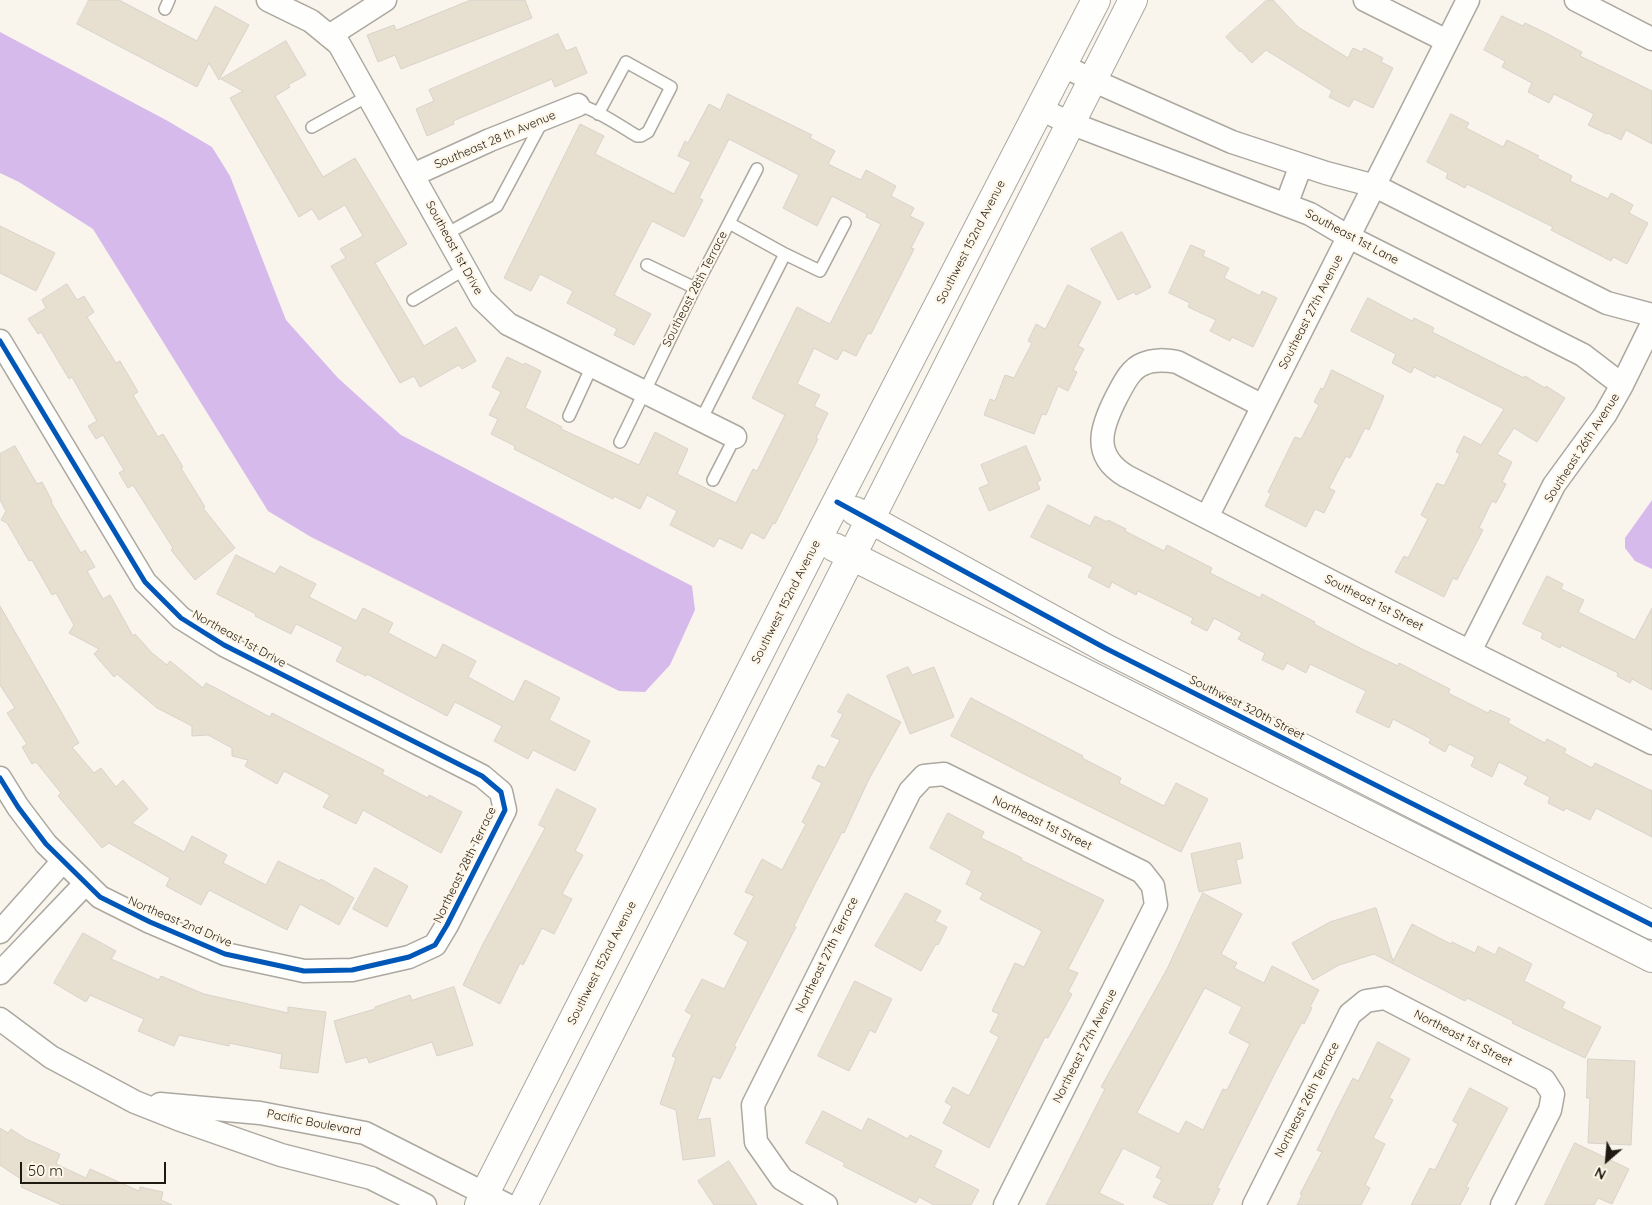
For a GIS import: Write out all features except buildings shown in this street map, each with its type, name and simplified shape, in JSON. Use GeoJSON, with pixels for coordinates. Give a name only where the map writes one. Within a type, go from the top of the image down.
{"type":"FeatureCollection","features":[{"type":"Feature","properties":{"kind":"street","name":"Southeast 1st Drive"},"geometry":{"type":"LineString","coordinates":[[268,0],[311,21],[339,44],[482,299],[508,324],[735,437]]}},
{"type":"Feature","properties":{"kind":"street"},"geometry":{"type":"LineString","coordinates":[[329,36],[385,0]]}},
{"type":"Feature","properties":{"kind":"street","name":"Southwest 152nd Avenue"},"geometry":{"type":"LineString","coordinates":[[490,1201],[817,540],[1096,0]]}},
{"type":"Feature","properties":{"kind":"street"},"geometry":{"type":"LineString","coordinates":[[523,1205],[1133,0]]}},
{"type":"Feature","properties":{"kind":"street"},"geometry":{"type":"LineString","coordinates":[[1365,0],[1447,41]]}},
{"type":"Feature","properties":{"kind":"street","name":"Southeast 27th Avenue"},"geometry":{"type":"LineString","coordinates":[[1206,517],[1468,0]]}},
{"type":"Feature","properties":{"kind":"street"},"geometry":{"type":"LineString","coordinates":[[1576,0],[1652,39]]}},
{"type":"Feature","properties":{"kind":"street"},"geometry":{"type":"LineString","coordinates":[[1062,65],[1232,142],[1301,165],[1375,186],[1607,303],[1652,316]]}},
{"type":"Feature","properties":{"kind":"street","name":"Southeast 1st Lane"},"geometry":{"type":"LineString","coordinates":[[1040,109],[1070,123],[1310,214],[1349,237],[1583,355],[1622,385]]}},
{"type":"Feature","properties":{"kind":"street","name":"Southeast 28 th Avenue"},"geometry":{"type":"LineString","coordinates":[[412,175],[544,118],[588,110]]}},
{"type":"Feature","properties":{"kind":"street"},"geometry":{"type":"LineString","coordinates":[[1286,205],[1301,165]]}},
{"type":"Feature","properties":{"kind":"street","name":"Southeast 26th Avenue"},"geometry":{"type":"LineString","coordinates":[[1470,651],[1554,485],[1605,415],[1652,324]]}},
{"type":"Feature","properties":{"kind":"street","name":"Northeast 1st Drive"},"geometry":{"type":"LineString","coordinates":[[0,341],[145,582],[180,618],[224,645],[482,776],[501,792]]}},
{"type":"Feature","properties":{"kind":"street","name":"Southeast 1st Street"},"geometry":{"type":"LineString","coordinates":[[1263,406],[1177,362],[1162,359],[1142,364],[1130,374],[1108,415],[1102,431],[1104,452],[1118,472],[1652,743]]}},
{"type":"Feature","properties":{"kind":"street","name":"Southwest 320th Street"},"geometry":{"type":"LineString","coordinates":[[837,502],[1105,648],[1652,925]]}},
{"type":"Feature","properties":{"kind":"street"},"geometry":{"type":"LineString","coordinates":[[817,540],[852,555],[1652,958]]}},
{"type":"Feature","properties":{"kind":"street","name":"Northeast 1st Street"},"geometry":{"type":"LineString","coordinates":[[924,776],[944,774],[1142,872],[1153,886]]}},
{"type":"Feature","properties":{"kind":"street","name":"Northeast 27th Terrace"},"geometry":{"type":"LineString","coordinates":[[826,1205],[782,1179],[756,1142],[753,1104],[890,829],[910,791],[924,776]]}},
{"type":"Feature","properties":{"kind":"street","name":"Northeast 2nd Drive"},"geometry":{"type":"LineString","coordinates":[[0,778],[18,807],[46,844],[100,897],[150,922],[225,954],[304,971],[352,970],[409,957],[435,945]]}},
{"type":"Feature","properties":{"kind":"street","name":"Northeast 28th Terrace"},"geometry":{"type":"LineString","coordinates":[[435,945],[505,810],[501,792]]}},
{"type":"Feature","properties":{"kind":"street"},"geometry":{"type":"LineString","coordinates":[[0,932],[63,861]]}},
{"type":"Feature","properties":{"kind":"street"},"geometry":{"type":"LineString","coordinates":[[0,973],[86,883]]}},
{"type":"Feature","properties":{"kind":"street","name":"Northeast 27th Avenue"},"geometry":{"type":"LineString","coordinates":[[1005,1205],[1156,906],[1153,886]]}},
{"type":"Feature","properties":{"kind":"street"},"geometry":{"type":"LineString","coordinates":[[24,906],[45,926]]}},
{"type":"Feature","properties":{"kind":"street","name":"Northeast 1st Street"},"geometry":{"type":"LineString","coordinates":[[1366,1001],[1385,998],[1544,1080],[1553,1094],[1550,1110],[1502,1205]]}},
{"type":"Feature","properties":{"kind":"street","name":"Northeast 26th Terrace"},"geometry":{"type":"LineString","coordinates":[[1254,1205],[1350,1014],[1366,1001]]}},
{"type":"Feature","properties":{"kind":"street","name":"Pacific Boulevard"},"geometry":{"type":"LineString","coordinates":[[0,1019],[51,1057],[135,1102],[281,1155],[371,1178],[426,1205]]}},
{"type":"Feature","properties":{"kind":"street","name":"Pacific Boulevard"},"geometry":{"type":"LineString","coordinates":[[135,1102],[260,1113],[365,1133],[490,1201]]}},
{"type":"Feature","properties":{"kind":"lane"},"geometry":{"type":"LineString","coordinates":[[626,62],[671,87],[645,135],[637,136],[588,110],[626,62]]}},
{"type":"Feature","properties":{"kind":"lane"},"geometry":{"type":"LineString","coordinates":[[312,128],[368,96]]}},
{"type":"Feature","properties":{"kind":"lane"},"geometry":{"type":"LineString","coordinates":[[446,234],[496,206],[544,118]]}},
{"type":"Feature","properties":{"kind":"lane"},"geometry":{"type":"LineString","coordinates":[[729,223],[757,169]]}},
{"type":"Feature","properties":{"kind":"lane","name":"Southeast 28th Terrace"},"geometry":{"type":"LineString","coordinates":[[620,442],[729,223],[820,271],[845,223]]}},
{"type":"Feature","properties":{"kind":"lane"},"geometry":{"type":"LineString","coordinates":[[701,420],[785,254]]}},
{"type":"Feature","properties":{"kind":"lane"},"geometry":{"type":"LineString","coordinates":[[647,265],[695,288]]}},
{"type":"Feature","properties":{"kind":"lane"},"geometry":{"type":"LineString","coordinates":[[413,300],[465,269]]}},
{"type":"Feature","properties":{"kind":"lane"},"geometry":{"type":"LineString","coordinates":[[568,416],[592,366]]}},
{"type":"Feature","properties":{"kind":"lane"},"geometry":{"type":"LineString","coordinates":[[713,480],[735,437]]}},
{"type":"Feature","properties":{"kind":"shaded area"},"geometry":{"type":"Polygon","coordinates":[[[0,32],[166,120],[212,147],[230,176],[286,320],[338,378],[401,435],[692,586],[695,610],[670,665],[645,692],[619,691],[311,537],[268,511],[93,229],[19,182],[0,173],[0,32]]]}},
{"type":"Feature","properties":{"kind":"shaded area"},"geometry":{"type":"Polygon","coordinates":[[[1652,500],[1652,569],[1635,561],[1625,548],[1625,538],[1652,500]]]}},
{"type":"Feature","properties":{"kind":"cycle path"},"geometry":{"type":"LineString","coordinates":[[0,341],[145,582],[181,618],[224,645],[482,776],[501,792],[505,810],[435,945],[409,957],[352,970],[304,971],[225,954],[150,922],[100,897],[46,844],[18,807],[0,778]]}},
{"type":"Feature","properties":{"kind":"cycle path"},"geometry":{"type":"LineString","coordinates":[[837,502],[1105,648],[1652,925]]}}]}
